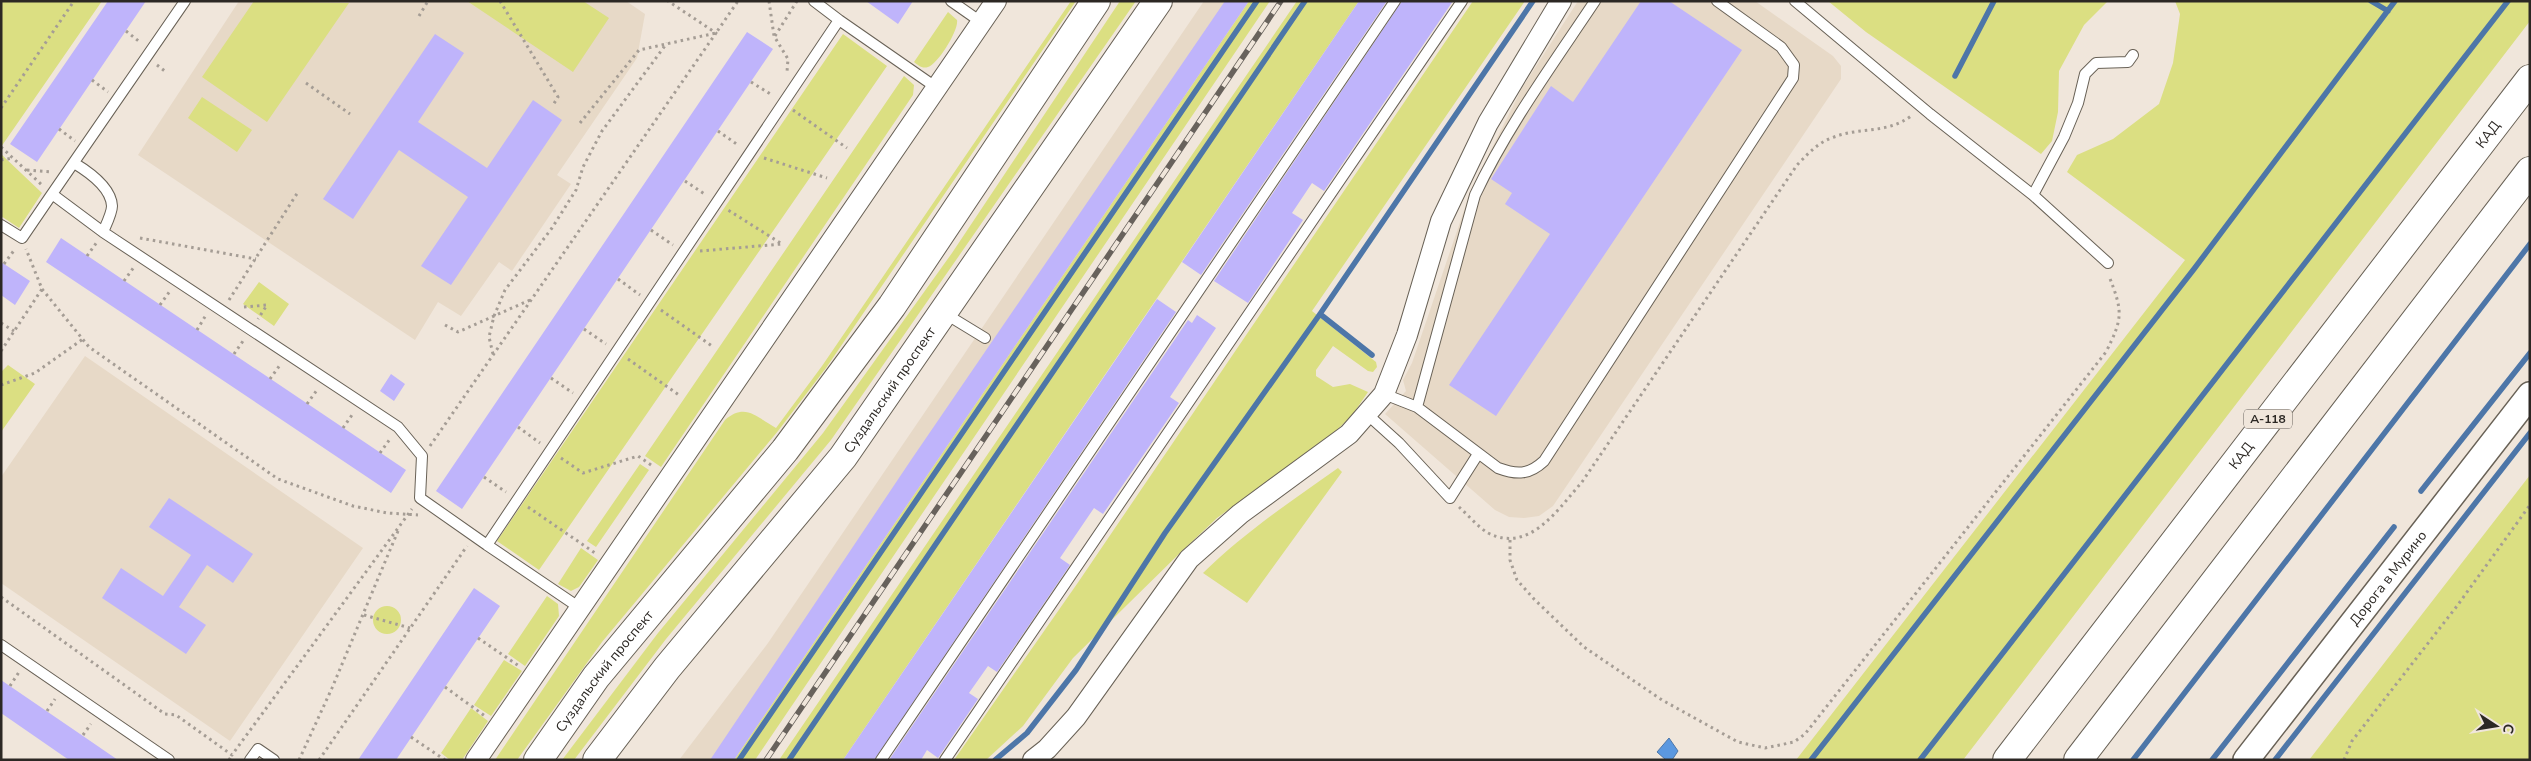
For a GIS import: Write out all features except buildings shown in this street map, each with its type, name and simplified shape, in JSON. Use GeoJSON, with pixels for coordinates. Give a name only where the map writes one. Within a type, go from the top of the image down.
{"type":"FeatureCollection","features":[{"type":"Feature","properties":{"kind":"main road","name":"Суздальский проспект"},"geometry":{"type":"LineString","coordinates":[[538,760],[596,677],[785,450],[886,314],[1096,1]]}},
{"type":"Feature","properties":{"kind":"main road","name":"Суздальский проспект"},"geometry":{"type":"LineString","coordinates":[[596,760],[667,668],[843,457],[1158,1]]}},
{"type":"Feature","properties":{"kind":"main road","name":"КАД"},"geometry":{"type":"LineString","coordinates":[[2007,760],[2530,79]]}},
{"type":"Feature","properties":{"kind":"main road"},"geometry":{"type":"LineString","coordinates":[[2078,760],[2530,171]]}},
{"type":"Feature","properties":{"kind":"street"},"geometry":{"type":"LineString","coordinates":[[476,760],[996,1]]}},
{"type":"Feature","properties":{"kind":"street"},"geometry":{"type":"LineString","coordinates":[[1033,760],[1047,749],[1076,717],[1189,559],[1247,508],[1349,434],[1368,415],[1384,394],[1407,334],[1441,222],[1488,123],[1561,1]]}},
{"type":"Feature","properties":{"kind":"street","name":"Дорога в Мурино"},"geometry":{"type":"LineString","coordinates":[[2246,760],[2530,395]]}},
{"type":"Feature","properties":{"kind":"lane"},"geometry":{"type":"LineString","coordinates":[[1,225],[22,238],[185,1]]}},
{"type":"Feature","properties":{"kind":"lane"},"geometry":{"type":"LineString","coordinates":[[814,1],[937,88]]}},
{"type":"Feature","properties":{"kind":"lane"},"geometry":{"type":"LineString","coordinates":[[951,1],[981,22]]}},
{"type":"Feature","properties":{"kind":"lane"},"geometry":{"type":"LineString","coordinates":[[881,760],[1394,1]]}},
{"type":"Feature","properties":{"kind":"lane"},"geometry":{"type":"LineString","coordinates":[[946,760],[1462,1]]}},
{"type":"Feature","properties":{"kind":"lane"},"geometry":{"type":"LineString","coordinates":[[1417,406],[1475,195],[1487,171],[1540,84],[1595,1]]}},
{"type":"Feature","properties":{"kind":"lane"},"geometry":{"type":"LineString","coordinates":[[1384,394],[1417,406],[1478,454],[1509,472],[1534,470],[1544,460],[1790,84],[1794,65],[1789,55],[1781,47],[1718,1]]}},
{"type":"Feature","properties":{"kind":"lane"},"geometry":{"type":"LineString","coordinates":[[1795,1],[1922,108],[2033,195],[2108,263]]}},
{"type":"Feature","properties":{"kind":"lane"},"geometry":{"type":"LineString","coordinates":[[487,544],[839,20]]}},
{"type":"Feature","properties":{"kind":"lane"},"geometry":{"type":"LineString","coordinates":[[2033,195],[2064,137],[2078,103],[2085,74],[2096,62],[2128,62],[2133,55]]}},
{"type":"Feature","properties":{"kind":"lane"},"geometry":{"type":"LineString","coordinates":[[74,163],[90,174],[106,190],[112,206],[103,232]]}},
{"type":"Feature","properties":{"kind":"lane"},"geometry":{"type":"LineString","coordinates":[[52,194],[103,232],[223,309],[398,427],[422,456],[420,498],[580,608]]}},
{"type":"Feature","properties":{"kind":"lane"},"geometry":{"type":"LineString","coordinates":[[943,312],[985,338]]}},
{"type":"Feature","properties":{"kind":"lane"},"geometry":{"type":"LineString","coordinates":[[1368,415],[1399,443],[1450,498],[1478,454]]}},
{"type":"Feature","properties":{"kind":"lane"},"geometry":{"type":"LineString","coordinates":[[1,645],[169,760]]}},
{"type":"Feature","properties":{"kind":"lane"},"geometry":{"type":"LineString","coordinates":[[250,760],[258,748],[274,760]]}},
{"type":"Feature","properties":{"kind":"path"},"geometry":{"type":"LineString","coordinates":[[1,108],[74,1]]}},
{"type":"Feature","properties":{"kind":"path"},"geometry":{"type":"LineString","coordinates":[[419,16],[428,1]]}},
{"type":"Feature","properties":{"kind":"path"},"geometry":{"type":"LineString","coordinates":[[500,1],[558,97],[553,105]]}},
{"type":"Feature","properties":{"kind":"path"},"geometry":{"type":"LineString","coordinates":[[668,1],[716,33]]}},
{"type":"Feature","properties":{"kind":"path"},"geometry":{"type":"LineString","coordinates":[[422,456],[738,1]]}},
{"type":"Feature","properties":{"kind":"path"},"geometry":{"type":"LineString","coordinates":[[769,1],[774,36],[788,59],[786,79],[794,87]]}},
{"type":"Feature","properties":{"kind":"path"},"geometry":{"type":"LineString","coordinates":[[774,36],[798,1]]}},
{"type":"Feature","properties":{"kind":"path"},"geometry":{"type":"LineString","coordinates":[[580,123],[639,50],[716,33]]}},
{"type":"Feature","properties":{"kind":"path"},"geometry":{"type":"LineString","coordinates":[[493,354],[489,337],[494,316],[505,290],[552,228],[576,190],[583,167],[602,131],[667,44]]}},
{"type":"Feature","properties":{"kind":"path"},"geometry":{"type":"LineString","coordinates":[[751,82],[847,148]]}},
{"type":"Feature","properties":{"kind":"path"},"geometry":{"type":"LineString","coordinates":[[306,83],[350,114]]}},
{"type":"Feature","properties":{"kind":"path"},"geometry":{"type":"LineString","coordinates":[[1450,498],[1486,532],[1510,540],[1524,537],[1542,527],[1582,482],[1797,165],[1814,147],[1834,136],[1874,131],[1903,122],[1922,108]]}},
{"type":"Feature","properties":{"kind":"path"},"geometry":{"type":"LineString","coordinates":[[718,131],[750,153],[827,178]]}},
{"type":"Feature","properties":{"kind":"path"},"geometry":{"type":"LineString","coordinates":[[1,147],[52,194]]}},
{"type":"Feature","properties":{"kind":"path"},"geometry":{"type":"LineString","coordinates":[[1,160],[13,158]]}},
{"type":"Feature","properties":{"kind":"path"},"geometry":{"type":"LineString","coordinates":[[26,170],[66,173]]}},
{"type":"Feature","properties":{"kind":"path"},"geometry":{"type":"LineString","coordinates":[[651,230],[683,252],[782,244],[684,180]]}},
{"type":"Feature","properties":{"kind":"path"},"geometry":{"type":"LineString","coordinates":[[223,309],[298,192]]}},
{"type":"Feature","properties":{"kind":"path"},"geometry":{"type":"LineString","coordinates":[[103,232],[256,259]]}},
{"type":"Feature","properties":{"kind":"path"},"geometry":{"type":"LineString","coordinates":[[22,238],[42,289],[89,347],[278,479],[353,506],[387,513],[444,515]]}},
{"type":"Feature","properties":{"kind":"path"},"geometry":{"type":"LineString","coordinates":[[1510,540],[1510,560],[1517,580],[1584,647],[1662,700],[1738,742],[1765,748],[1794,742],[1805,734],[2106,352],[2119,326],[2119,302],[2108,274],[2095,252]]}},
{"type":"Feature","properties":{"kind":"path"},"geometry":{"type":"LineString","coordinates":[[618,279],[712,346]]}},
{"type":"Feature","properties":{"kind":"path"},"geometry":{"type":"LineString","coordinates":[[1,351],[42,289]]}},
{"type":"Feature","properties":{"kind":"path"},"geometry":{"type":"LineString","coordinates":[[445,325],[458,332],[531,300]]}},
{"type":"Feature","properties":{"kind":"path"},"geometry":{"type":"LineString","coordinates":[[1,323],[14,332]]}},
{"type":"Feature","properties":{"kind":"path"},"geometry":{"type":"LineString","coordinates":[[584,329],[679,395]]}},
{"type":"Feature","properties":{"kind":"path"},"geometry":{"type":"LineString","coordinates":[[1,385],[35,373],[83,339]]}},
{"type":"Feature","properties":{"kind":"path"},"geometry":{"type":"LineString","coordinates":[[551,378],[584,401]]}},
{"type":"Feature","properties":{"kind":"path"},"geometry":{"type":"LineString","coordinates":[[518,428],[583,473],[638,456],[655,468],[649,476]]}},
{"type":"Feature","properties":{"kind":"path"},"geometry":{"type":"LineString","coordinates":[[484,477],[596,553],[602,546]]}},
{"type":"Feature","properties":{"kind":"path"},"geometry":{"type":"LineString","coordinates":[[229,760],[420,498]]}},
{"type":"Feature","properties":{"kind":"path"},"geometry":{"type":"LineString","coordinates":[[2344,760],[2352,741],[2457,606],[2530,505]]}},
{"type":"Feature","properties":{"kind":"path"},"geometry":{"type":"LineString","coordinates":[[299,760],[364,615],[400,525]]}},
{"type":"Feature","properties":{"kind":"path"},"geometry":{"type":"LineString","coordinates":[[319,760],[474,536]]}},
{"type":"Feature","properties":{"kind":"path"},"geometry":{"type":"LineString","coordinates":[[1,597],[164,714],[176,715],[232,755]]}},
{"type":"Feature","properties":{"kind":"path"},"geometry":{"type":"LineString","coordinates":[[364,615],[410,628]]}},
{"type":"Feature","properties":{"kind":"path"},"geometry":{"type":"LineString","coordinates":[[478,638],[524,668]]}},
{"type":"Feature","properties":{"kind":"path"},"geometry":{"type":"LineString","coordinates":[[445,688],[490,719]]}},
{"type":"Feature","properties":{"kind":"path"},"geometry":{"type":"LineString","coordinates":[[411,737],[445,760]]}},
{"type":"Feature","properties":{"kind":"shaded area"},"geometry":{"type":"Polygon","coordinates":[[[239,1],[626,1],[645,14],[637,58],[557,175],[571,184],[512,271],[499,262],[461,316],[438,302],[415,340],[138,155],[239,1]]]}},
{"type":"Feature","properties":{"kind":"shaded area"},"geometry":{"type":"Polygon","coordinates":[[[1204,1],[1249,1],[734,760],[679,760],[768,643],[1204,1]]]}},
{"type":"Feature","properties":{"kind":"shaded area"},"geometry":{"type":"Polygon","coordinates":[[[1578,1],[1755,1],[1833,56],[1841,66],[1841,79],[1553,506],[1539,516],[1509,517],[1495,510],[1385,414],[1406,391],[1403,380],[1412,363],[1471,190],[1522,88],[1578,1]]]}},
{"type":"Feature","properties":{"kind":"shaded area"},"geometry":{"type":"Polygon","coordinates":[[[85,356],[363,548],[230,741],[1,583],[1,477],[85,356]]]}},
{"type":"Feature","properties":{"kind":"green space"},"geometry":{"type":"Polygon","coordinates":[[[3,1],[102,1],[1,147],[1,4],[3,1]]]}},
{"type":"Feature","properties":{"kind":"green space"},"geometry":{"type":"Polygon","coordinates":[[[254,1],[349,3],[267,122],[202,77],[254,1]]]}},
{"type":"Feature","properties":{"kind":"green space"},"geometry":{"type":"Polygon","coordinates":[[[467,1],[583,1],[609,18],[573,72],[467,1]]]}},
{"type":"Feature","properties":{"kind":"green space"},"geometry":{"type":"Polygon","coordinates":[[[1071,1],[1076,1],[826,368],[778,431],[602,642],[517,760],[495,760],[725,420],[739,412],[745,412],[757,416],[776,428],[822,366],[1071,1]]]}},
{"type":"Feature","properties":{"kind":"green space"},"geometry":{"type":"Polygon","coordinates":[[[1120,1],[1136,1],[831,440],[666,639],[574,760],[562,760],[658,633],[823,433],[952,253],[1120,1]]]}},
{"type":"Feature","properties":{"kind":"green space"},"geometry":{"type":"Polygon","coordinates":[[[1249,1],[1270,1],[755,760],[734,760],[1249,1]]]}},
{"type":"Feature","properties":{"kind":"green space"},"geometry":{"type":"Polygon","coordinates":[[[1297,1],[1359,1],[843,760],[779,760],[1297,1]]]}},
{"type":"Feature","properties":{"kind":"green space"},"geometry":{"type":"Polygon","coordinates":[[[1473,1],[1525,1],[1312,311],[1376,362],[1377,367],[1373,372],[1368,371],[1333,346],[1316,370],[1316,376],[1333,387],[1350,384],[1368,392],[1353,414],[1338,429],[1217,518],[1073,658],[1023,726],[986,760],[954,760],[1079,581],[1473,1]]]}},
{"type":"Feature","properties":{"kind":"green space"},"geometry":{"type":"Polygon","coordinates":[[[1828,1],[2108,1],[2084,25],[2059,71],[2058,112],[2052,141],[2041,154],[1866,32],[1828,1]]]}},
{"type":"Feature","properties":{"kind":"green space"},"geometry":{"type":"Polygon","coordinates":[[[2175,1],[2530,1],[2530,21],[1963,760],[1796,760],[2185,260],[2067,172],[2077,155],[2113,139],[2159,104],[2173,63],[2180,14],[2175,1]]]}},
{"type":"Feature","properties":{"kind":"green space"},"geometry":{"type":"Polygon","coordinates":[[[948,12],[957,20],[955,31],[942,53],[932,65],[928,67],[920,66],[914,62],[948,12]]]}},
{"type":"Feature","properties":{"kind":"green space"},"geometry":{"type":"Polygon","coordinates":[[[843,34],[887,66],[539,570],[497,541],[843,34]]]}},
{"type":"Feature","properties":{"kind":"green space"},"geometry":{"type":"Polygon","coordinates":[[[904,76],[914,85],[913,95],[661,467],[645,456],[904,76]]]}},
{"type":"Feature","properties":{"kind":"green space"},"geometry":{"type":"Polygon","coordinates":[[[202,97],[252,130],[237,152],[188,118],[202,97]]]}},
{"type":"Feature","properties":{"kind":"green space"},"geometry":{"type":"Polygon","coordinates":[[[1,154],[42,193],[19,228],[1,216],[1,154]]]}},
{"type":"Feature","properties":{"kind":"green space"},"geometry":{"type":"Polygon","coordinates":[[[259,282],[289,304],[274,326],[243,304],[259,282]]]}},
{"type":"Feature","properties":{"kind":"green space"},"geometry":{"type":"Polygon","coordinates":[[[8,365],[35,384],[1,432],[1,372],[8,365]]]}},
{"type":"Feature","properties":{"kind":"green space"},"geometry":{"type":"Polygon","coordinates":[[[640,464],[649,470],[596,547],[587,541],[640,464]]]}},
{"type":"Feature","properties":{"kind":"green space"},"geometry":{"type":"Polygon","coordinates":[[[1338,468],[1342,472],[1247,603],[1203,573],[1251,531],[1338,468]]]}},
{"type":"Feature","properties":{"kind":"green space"},"geometry":{"type":"Polygon","coordinates":[[[2530,475],[2530,760],[2309,760],[2530,475]]]}},
{"type":"Feature","properties":{"kind":"green space"},"geometry":{"type":"Polygon","coordinates":[[[581,548],[598,560],[579,587],[571,591],[558,584],[581,548]]]}},
{"type":"Feature","properties":{"kind":"green space"},"geometry":{"type":"Polygon","coordinates":[[[547,596],[558,604],[559,616],[525,666],[508,654],[547,596]]]}},
{"type":"Feature","properties":{"kind":"green space"},"geometry":{"type":"Polygon","coordinates":[[[387,606],[397,610],[401,620],[397,630],[387,634],[377,630],[373,620],[377,610],[387,606]]]}},
{"type":"Feature","properties":{"kind":"green space"},"geometry":{"type":"Polygon","coordinates":[[[504,660],[522,671],[491,716],[474,705],[504,660]]]}},
{"type":"Feature","properties":{"kind":"green space"},"geometry":{"type":"Polygon","coordinates":[[[471,708],[488,721],[462,760],[450,760],[441,753],[471,708]]]}},
{"type":"Feature","properties":{"kind":"water"},"geometry":{"type":"Polygon","coordinates":[[[1669,738],[1678,751],[1672,760],[1666,760],[1657,752],[1669,738]]]}},
{"type":"Feature","properties":{"kind":"waterway"},"geometry":{"type":"LineString","coordinates":[[739,760],[1257,1]]}},
{"type":"Feature","properties":{"kind":"waterway"},"geometry":{"type":"LineString","coordinates":[[789,760],[1305,1]]}},
{"type":"Feature","properties":{"kind":"waterway"},"geometry":{"type":"LineString","coordinates":[[995,760],[1027,733],[1076,670],[1165,533],[1320,314],[1533,1]]}},
{"type":"Feature","properties":{"kind":"waterway"},"geometry":{"type":"LineString","coordinates":[[1955,76],[1994,1]]}},
{"type":"Feature","properties":{"kind":"waterway"},"geometry":{"type":"LineString","coordinates":[[2371,1],[2388,11]]}},
{"type":"Feature","properties":{"kind":"waterway"},"geometry":{"type":"LineString","coordinates":[[1811,760],[2194,269],[2395,1]]}},
{"type":"Feature","properties":{"kind":"waterway"},"geometry":{"type":"LineString","coordinates":[[1920,760],[2508,1]]}},
{"type":"Feature","properties":{"kind":"waterway"},"geometry":{"type":"LineString","coordinates":[[2133,760],[2530,244]]}},
{"type":"Feature","properties":{"kind":"waterway"},"geometry":{"type":"LineString","coordinates":[[1320,314],[1372,355]]}},
{"type":"Feature","properties":{"kind":"waterway"},"geometry":{"type":"LineString","coordinates":[[2421,491],[2530,353]]}},
{"type":"Feature","properties":{"kind":"waterway"},"geometry":{"type":"LineString","coordinates":[[2275,760],[2530,433]]}},
{"type":"Feature","properties":{"kind":"waterway"},"geometry":{"type":"LineString","coordinates":[[2212,760],[2394,527]]}},
{"type":"Feature","properties":{"kind":"railway"},"geometry":{"type":"LineString","coordinates":[[766,760],[1281,1]]}}]}
